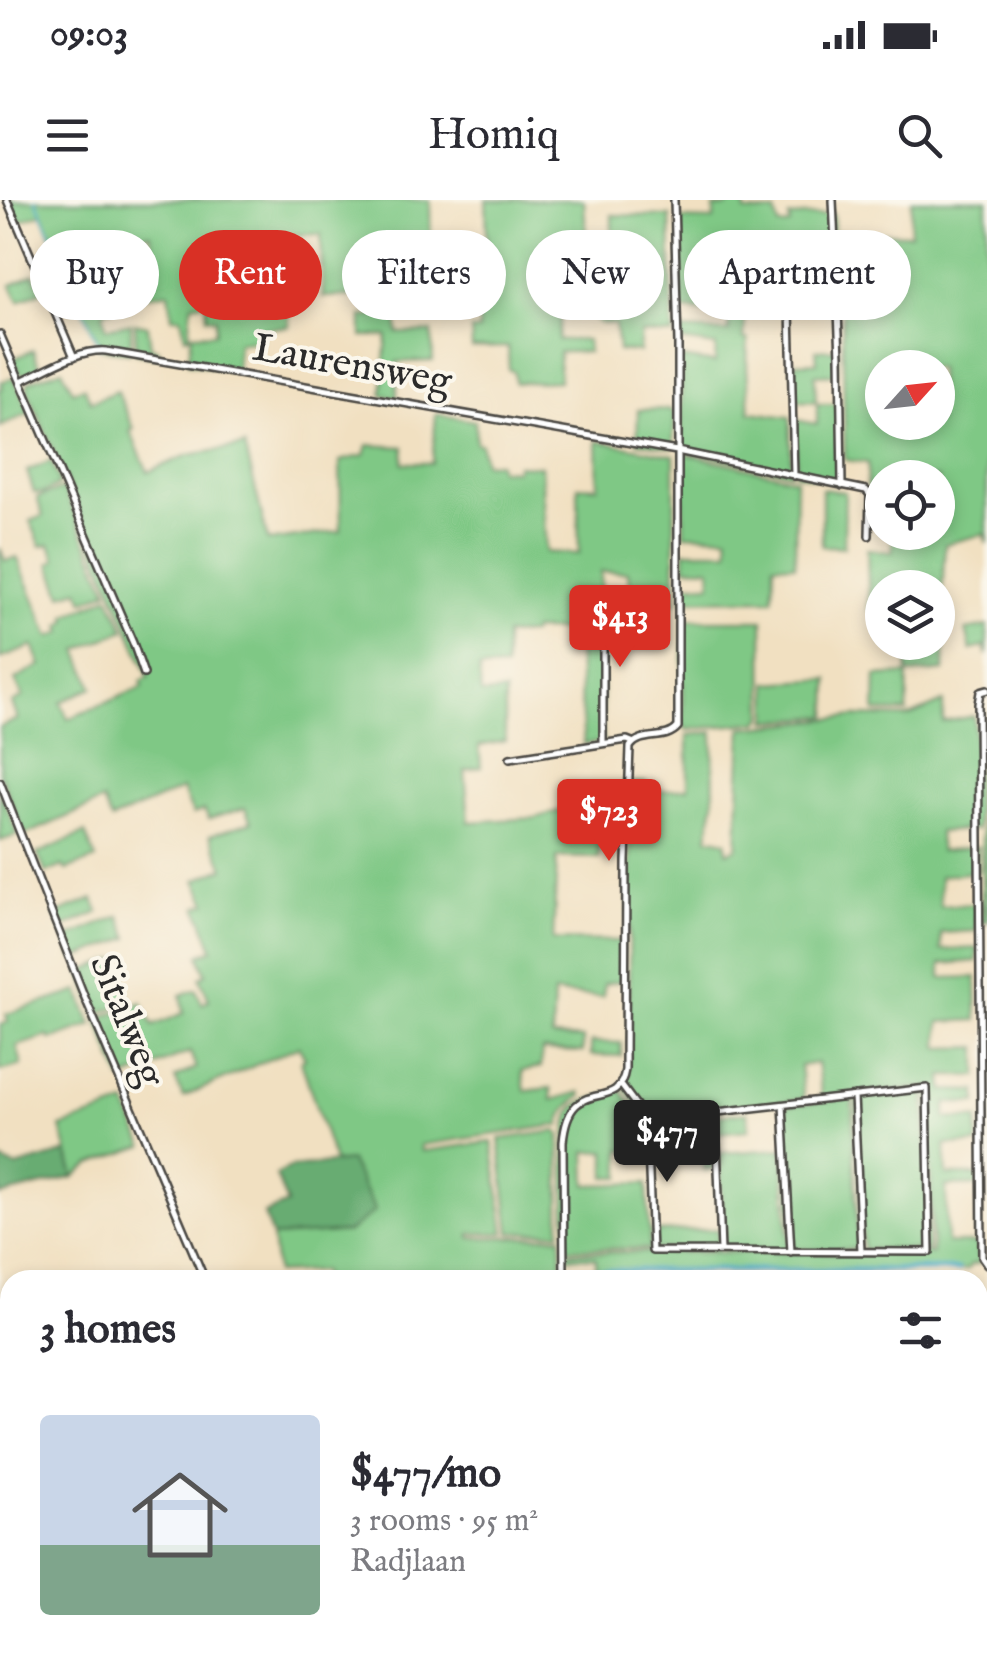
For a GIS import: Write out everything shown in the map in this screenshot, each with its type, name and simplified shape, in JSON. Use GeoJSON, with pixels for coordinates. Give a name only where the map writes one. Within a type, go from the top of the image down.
{"type":"FeatureCollection","features":[{"type":"Feature","properties":{"kind":"street"},"geometry":{"type":"LineString","coordinates":[[7,200],[74,357]]}},
{"type":"Feature","properties":{"kind":"street"},"geometry":{"type":"LineString","coordinates":[[510,758],[632,742],[674,732],[678,726],[674,200]]}},
{"type":"Feature","properties":{"kind":"street"},"geometry":{"type":"LineString","coordinates":[[832,200],[834,230]]}},
{"type":"Feature","properties":{"kind":"street"},"geometry":{"type":"LineString","coordinates":[[790,320],[794,476]]}},
{"type":"Feature","properties":{"kind":"street"},"geometry":{"type":"LineString","coordinates":[[838,320],[842,486]]}},
{"type":"Feature","properties":{"kind":"street"},"geometry":{"type":"LineString","coordinates":[[0,334],[144,674]]}},
{"type":"Feature","properties":{"kind":"street","name":"Laurensweg"},"geometry":{"type":"LineString","coordinates":[[20,380],[74,357],[106,352],[678,451],[865,491]]}},
{"type":"Feature","properties":{"kind":"street"},"geometry":{"type":"LineString","coordinates":[[603,596],[603,743]]}},
{"type":"Feature","properties":{"kind":"street"},"geometry":{"type":"LineString","coordinates":[[987,690],[980,692],[978,704],[982,1257],[987,1264]]}},
{"type":"Feature","properties":{"kind":"street"},"geometry":{"type":"LineString","coordinates":[[564,1270],[566,1120],[577,1103],[621,1086],[625,1070],[626,861],[632,742]]}},
{"type":"Feature","properties":{"kind":"street","name":"Sitalweg"},"geometry":{"type":"LineString","coordinates":[[0,782],[83,993],[201,1270]]}},
{"type":"Feature","properties":{"kind":"street"},"geometry":{"type":"LineString","coordinates":[[621,1086],[647,1120],[652,1252],[930,1252],[927,1088],[647,1120]]}},
{"type":"Feature","properties":{"kind":"street"},"geometry":{"type":"LineString","coordinates":[[854,1096],[861,1251]]}},
{"type":"Feature","properties":{"kind":"street"},"geometry":{"type":"LineString","coordinates":[[784,1105],[792,1252]]}},
{"type":"Feature","properties":{"kind":"street"},"geometry":{"type":"LineString","coordinates":[[716,1113],[721,1251]]}},
{"type":"Feature","properties":{"kind":"green space"},"geometry":{"type":"Polygon","coordinates":[[[10,200],[430,200],[430,230],[342,230],[342,296],[323,297],[322,230],[179,230],[179,317],[172,317],[169,292],[159,294],[159,230],[49,230],[42,213],[19,222],[10,200]]]}},
{"type":"Feature","properties":{"kind":"green space"},"geometry":{"type":"Polygon","coordinates":[[[486,200],[584,200],[586,230],[526,230],[526,320],[560,320],[558,340],[587,340],[588,352],[559,352],[559,381],[515,383],[514,371],[509,370],[508,347],[472,348],[471,330],[479,330],[479,320],[506,320],[506,230],[487,230],[486,200]]]}},
{"type":"Feature","properties":{"kind":"green space"},"geometry":{"type":"Polygon","coordinates":[[[729,200],[745,200],[745,212],[775,212],[779,226],[790,225],[789,217],[833,214],[834,230],[684,230],[684,310],[680,310],[680,219],[714,220],[714,208],[728,207],[729,200]]]}},
{"type":"Feature","properties":{"kind":"green space"},"geometry":{"type":"Polygon","coordinates":[[[912,200],[987,200],[987,544],[984,534],[955,541],[955,460],[845,460],[842,320],[911,320],[912,200]]]}},
{"type":"Feature","properties":{"kind":"green space"},"geometry":{"type":"Polygon","coordinates":[[[612,215],[670,216],[673,335],[641,333],[639,352],[618,351],[615,324],[595,320],[664,320],[664,230],[612,230],[612,215]]]}},
{"type":"Feature","properties":{"kind":"green space"},"geometry":{"type":"Polygon","coordinates":[[[30,276],[30,296],[19,301],[11,285],[30,276]]]}},
{"type":"Feature","properties":{"kind":"green space"},"geometry":{"type":"Polygon","coordinates":[[[88,320],[105,320],[106,328],[131,323],[129,353],[100,348],[88,320]]]}},
{"type":"Feature","properties":{"kind":"green space"},"geometry":{"type":"Polygon","coordinates":[[[182,320],[190,320],[189,336],[185,337],[182,320]]]}},
{"type":"Feature","properties":{"kind":"green space"},"geometry":{"type":"Polygon","coordinates":[[[216,320],[289,320],[289,326],[262,329],[261,340],[238,343],[236,371],[188,363],[192,334],[215,333],[216,320]]]}},
{"type":"Feature","properties":{"kind":"green space"},"geometry":{"type":"Polygon","coordinates":[[[362,320],[397,320],[398,333],[432,332],[433,361],[397,362],[397,398],[382,395],[387,336],[362,336],[362,320]]]}},
{"type":"Feature","properties":{"kind":"green space"},"geometry":{"type":"Polygon","coordinates":[[[729,320],[745,320],[750,412],[790,417],[791,473],[682,449],[681,358],[715,363],[716,346],[681,341],[681,330],[729,332],[729,320]]]}},
{"type":"Feature","properties":{"kind":"green space"},"geometry":{"type":"Polygon","coordinates":[[[135,323],[148,326],[151,347],[159,350],[159,357],[136,353],[135,323]]]}},
{"type":"Feature","properties":{"kind":"green space"},"geometry":{"type":"Polygon","coordinates":[[[838,349],[837,374],[815,375],[816,402],[796,401],[795,363],[817,362],[816,350],[838,349]]]}},
{"type":"Feature","properties":{"kind":"green space"},"geometry":{"type":"Polygon","coordinates":[[[33,350],[41,371],[21,374],[13,359],[33,350]]]}},
{"type":"Feature","properties":{"kind":"green space"},"geometry":{"type":"Polygon","coordinates":[[[62,369],[73,391],[84,387],[91,402],[117,391],[148,472],[188,455],[245,446],[268,541],[341,531],[340,461],[365,455],[368,445],[404,447],[403,463],[432,463],[436,414],[475,421],[476,443],[481,444],[484,463],[498,462],[499,469],[516,470],[517,465],[541,466],[546,552],[579,554],[578,486],[598,487],[597,441],[674,455],[675,603],[630,599],[628,572],[601,572],[603,742],[584,744],[578,631],[532,630],[531,634],[505,635],[505,668],[479,669],[481,694],[505,692],[505,741],[479,746],[481,767],[465,771],[469,822],[535,818],[559,811],[622,813],[620,843],[599,842],[599,858],[557,857],[553,940],[623,941],[622,981],[604,984],[603,997],[554,993],[552,1037],[583,1039],[583,1052],[542,1050],[541,1067],[522,1071],[525,1091],[551,1088],[552,1100],[581,1092],[560,1125],[421,1145],[422,1151],[492,1142],[505,1233],[471,1234],[471,1238],[561,1236],[562,1270],[276,1270],[272,1237],[348,1232],[335,1164],[299,1046],[183,1097],[175,1078],[196,1068],[190,1052],[122,1080],[97,1019],[142,1002],[153,1026],[184,1013],[181,995],[196,989],[202,1004],[209,1000],[200,978],[206,974],[199,955],[213,949],[197,907],[207,903],[196,880],[224,868],[210,835],[251,822],[245,808],[209,819],[204,810],[193,814],[182,789],[111,820],[103,801],[25,835],[0,774],[0,727],[18,719],[12,703],[23,697],[15,680],[41,665],[33,646],[0,659],[0,548],[5,561],[17,557],[50,637],[63,632],[61,626],[68,621],[66,616],[109,596],[125,630],[78,650],[93,687],[61,702],[68,719],[143,687],[141,681],[149,677],[28,392],[29,381],[62,369]]]}},
{"type":"Feature","properties":{"kind":"green space"},"geometry":{"type":"Polygon","coordinates":[[[14,377],[30,413],[0,427],[1,382],[14,377]]]}},
{"type":"Feature","properties":{"kind":"green space"},"geometry":{"type":"Polygon","coordinates":[[[817,404],[838,404],[840,483],[796,474],[796,420],[817,424],[817,404]]]}},
{"type":"Feature","properties":{"kind":"green space"},"geometry":{"type":"Polygon","coordinates":[[[669,409],[675,413],[673,448],[637,442],[638,410],[669,409]]]}},
{"type":"Feature","properties":{"kind":"green space"},"geometry":{"type":"Polygon","coordinates":[[[682,453],[796,479],[795,565],[774,564],[773,599],[682,600],[683,584],[711,584],[710,568],[685,567],[685,551],[729,551],[728,536],[684,534],[682,453]]]}},
{"type":"Feature","properties":{"kind":"green space"},"geometry":{"type":"Polygon","coordinates":[[[51,461],[58,485],[34,493],[27,471],[51,461]]]}},
{"type":"Feature","properties":{"kind":"green space"},"geometry":{"type":"Polygon","coordinates":[[[63,488],[108,591],[84,601],[79,590],[62,595],[50,563],[56,560],[50,544],[41,546],[30,521],[43,516],[37,498],[63,488]]]}},
{"type":"Feature","properties":{"kind":"green space"},"geometry":{"type":"Polygon","coordinates":[[[822,489],[845,492],[844,547],[822,546],[822,489]]]}},
{"type":"Feature","properties":{"kind":"green space"},"geometry":{"type":"Polygon","coordinates":[[[867,550],[945,550],[944,570],[868,570],[867,550]]]}},
{"type":"Feature","properties":{"kind":"green space"},"geometry":{"type":"Polygon","coordinates":[[[683,620],[763,620],[764,715],[759,722],[687,730],[683,726],[683,620]]]}},
{"type":"Feature","properties":{"kind":"green space"},"geometry":{"type":"Polygon","coordinates":[[[987,626],[987,655],[984,647],[971,650],[966,630],[987,626]]]}},
{"type":"Feature","properties":{"kind":"green space"},"geometry":{"type":"Polygon","coordinates":[[[907,660],[944,660],[944,671],[908,674],[907,660]]]}},
{"type":"Feature","properties":{"kind":"green space"},"geometry":{"type":"Polygon","coordinates":[[[908,674],[907,712],[875,712],[876,676],[908,674]]]}},
{"type":"Feature","properties":{"kind":"green space"},"geometry":{"type":"Polygon","coordinates":[[[829,679],[828,716],[767,721],[768,683],[829,679]]]}},
{"type":"Feature","properties":{"kind":"green space"},"geometry":{"type":"Polygon","coordinates":[[[943,702],[943,722],[974,716],[977,829],[939,832],[940,851],[977,847],[977,872],[940,876],[940,906],[977,904],[976,931],[941,933],[941,950],[978,948],[977,961],[941,964],[941,978],[976,977],[977,1020],[940,1022],[939,1048],[978,1047],[978,1076],[943,1076],[944,1090],[977,1091],[977,1103],[946,1103],[946,1118],[978,1119],[977,1144],[945,1145],[947,1175],[978,1175],[978,1185],[946,1186],[947,1243],[978,1243],[979,1264],[972,1264],[967,1270],[596,1270],[596,1258],[567,1257],[567,1252],[932,1253],[929,1087],[822,1098],[817,1063],[800,1066],[804,1099],[648,1118],[625,1085],[631,783],[646,782],[652,792],[688,788],[688,735],[713,732],[714,802],[708,837],[726,841],[727,852],[737,848],[742,728],[857,716],[908,717],[943,702]]]}},
{"type":"Feature","properties":{"kind":"green space"},"geometry":{"type":"Polygon","coordinates":[[[987,776],[987,922],[982,922],[982,777],[987,776]]]}},
{"type":"Feature","properties":{"kind":"green space"},"geometry":{"type":"Polygon","coordinates":[[[0,790],[18,835],[0,841],[0,790]]]}},
{"type":"Feature","properties":{"kind":"green space"},"geometry":{"type":"Polygon","coordinates":[[[85,833],[96,859],[46,873],[37,854],[85,833]]]}},
{"type":"Feature","properties":{"kind":"green space"},"geometry":{"type":"Polygon","coordinates":[[[93,899],[99,912],[62,928],[55,914],[93,899]]]}},
{"type":"Feature","properties":{"kind":"green space"},"geometry":{"type":"Polygon","coordinates":[[[120,916],[129,938],[74,959],[66,938],[120,916]]]}},
{"type":"Feature","properties":{"kind":"green space"},"geometry":{"type":"Polygon","coordinates":[[[116,959],[131,1001],[97,1014],[81,972],[116,959]]]}},
{"type":"Feature","properties":{"kind":"green space"},"geometry":{"type":"Polygon","coordinates":[[[79,991],[92,1025],[51,1040],[49,1036],[17,1046],[22,1065],[0,1071],[0,1025],[8,1022],[6,1014],[79,991]]]}},
{"type":"Feature","properties":{"kind":"green space"},"geometry":{"type":"Polygon","coordinates":[[[591,1042],[621,1043],[621,1056],[591,1055],[591,1042]]]}},
{"type":"Feature","properties":{"kind":"green space"},"geometry":{"type":"Polygon","coordinates":[[[620,1089],[643,1120],[645,1148],[621,1150],[621,1177],[606,1177],[606,1151],[586,1152],[587,1185],[647,1183],[650,1249],[567,1248],[565,1156],[571,1112],[581,1103],[620,1089]]]}},
{"type":"Feature","properties":{"kind":"green space"},"geometry":{"type":"Polygon","coordinates":[[[925,1091],[928,1250],[863,1249],[856,1098],[925,1091]]]}},
{"type":"Feature","properties":{"kind":"green space"},"geometry":{"type":"Polygon","coordinates":[[[852,1098],[858,1249],[793,1249],[786,1106],[852,1098]]]}},
{"type":"Feature","properties":{"kind":"green space"},"geometry":{"type":"Polygon","coordinates":[[[126,1104],[144,1146],[91,1164],[74,1177],[61,1127],[126,1104]]]}},
{"type":"Feature","properties":{"kind":"green space"},"geometry":{"type":"Polygon","coordinates":[[[747,1112],[749,1130],[719,1133],[718,1115],[747,1112]]]}},
{"type":"Feature","properties":{"kind":"green space"},"geometry":{"type":"Polygon","coordinates":[[[714,1115],[716,1169],[704,1170],[703,1153],[651,1159],[649,1123],[714,1115]]]}},
{"type":"Feature","properties":{"kind":"green space"},"geometry":{"type":"Polygon","coordinates":[[[557,1131],[560,1232],[510,1233],[499,1139],[557,1131]]]}},
{"type":"Feature","properties":{"kind":"green space"},"geometry":{"type":"Polygon","coordinates":[[[783,1149],[789,1250],[723,1249],[720,1153],[783,1149]]]}},
{"type":"Feature","properties":{"kind":"green space"},"geometry":{"type":"Polygon","coordinates":[[[67,1152],[74,1177],[0,1196],[0,1160],[16,1167],[67,1152]]]}},
{"type":"Feature","properties":{"kind":"green space"},"geometry":{"type":"Polygon","coordinates":[[[350,1161],[375,1211],[348,1232],[272,1237],[264,1214],[287,1204],[276,1175],[291,1167],[350,1161]]]}},
{"type":"Feature","properties":{"kind":"green space"},"geometry":{"type":"Polygon","coordinates":[[[718,1229],[718,1249],[654,1249],[653,1232],[718,1229]]]}},
{"type":"Feature","properties":{"kind":"waterway"},"geometry":{"type":"LineString","coordinates":[[36,200],[100,348]]}}]}
